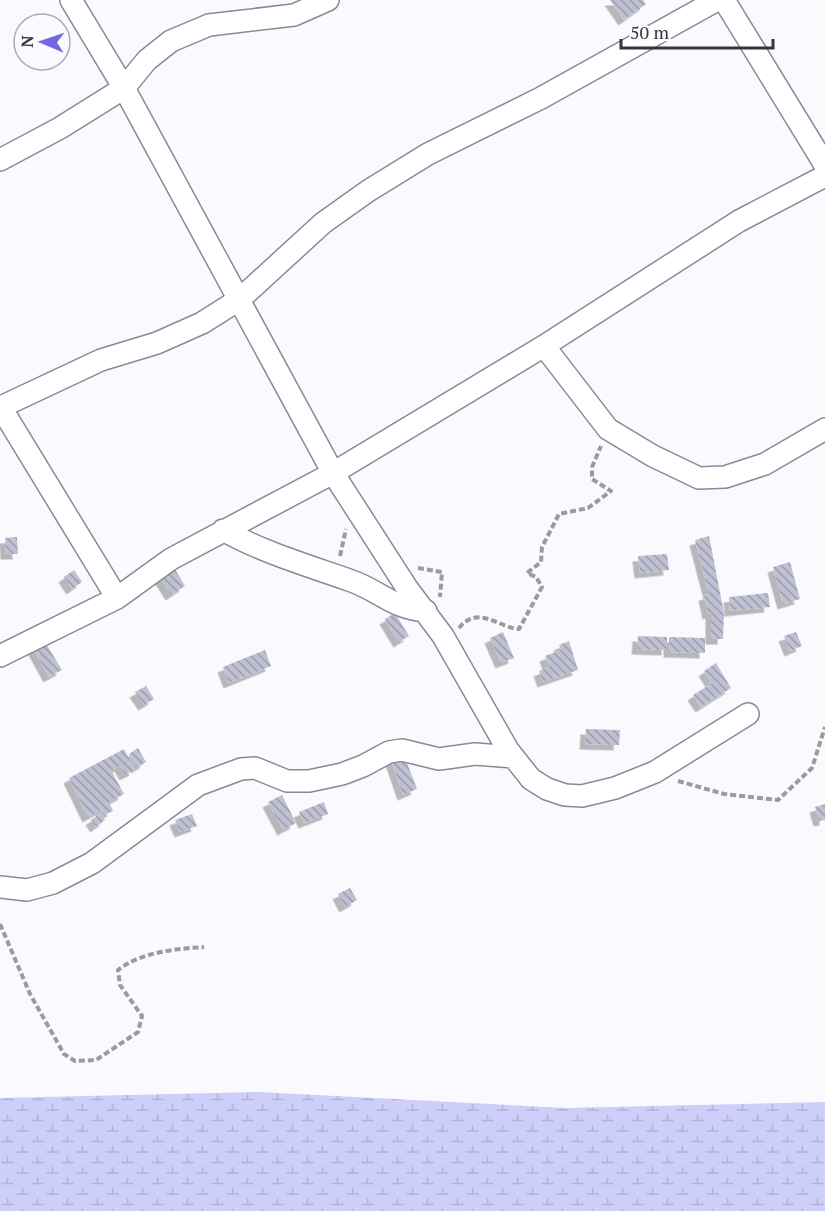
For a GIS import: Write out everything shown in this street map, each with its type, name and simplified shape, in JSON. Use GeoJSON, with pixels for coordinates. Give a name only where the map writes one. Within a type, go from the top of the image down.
{"type":"FeatureCollection","features":[{"type":"Feature","properties":{"kind":"street"},"geometry":{"type":"LineString","coordinates":[[71,0],[124,88],[333,472],[443,636],[513,757],[531,779],[547,789],[565,795],[598,792],[655,772],[748,714]]}},
{"type":"Feature","properties":{"kind":"street"},"geometry":{"type":"LineString","coordinates":[[0,160],[60,128],[124,88],[147,60],[171,40],[209,25],[294,15],[328,0]]}},
{"type":"Feature","properties":{"kind":"street"},"geometry":{"type":"LineString","coordinates":[[117,598],[0,406],[101,360],[157,344],[202,323],[240,298],[323,223],[388,179],[428,154],[541,98],[717,0]]}},
{"type":"Feature","properties":{"kind":"street"},"geometry":{"type":"LineString","coordinates":[[724,0],[825,165]]}},
{"type":"Feature","properties":{"kind":"street"},"geometry":{"type":"LineString","coordinates":[[0,656],[117,598],[171,559],[333,472],[544,346],[739,221],[825,176]]}},
{"type":"Feature","properties":{"kind":"street"},"geometry":{"type":"LineString","coordinates":[[544,346],[608,429],[653,456],[699,478],[725,477],[765,464],[825,429]]}},
{"type":"Feature","properties":{"kind":"street"},"geometry":{"type":"LineString","coordinates":[[223,530],[318,571],[360,584],[393,604],[426,611]]}},
{"type":"Feature","properties":{"kind":"street"},"geometry":{"type":"LineString","coordinates":[[475,754],[487,713]]}},
{"type":"Feature","properties":{"kind":"street"},"geometry":{"type":"LineString","coordinates":[[0,887],[27,890],[53,883],[73,873],[92,863],[198,785],[224,773],[255,768],[275,778],[309,781],[363,766],[389,752],[402,750],[439,759],[475,754],[513,757]]}},
{"type":"Feature","properties":{"kind":"path"},"geometry":{"type":"LineString","coordinates":[[443,636],[458,630],[471,618],[494,618],[514,629],[519,629],[524,623],[542,588],[536,577],[527,573],[541,561],[542,547],[559,514],[588,508],[611,490],[592,479],[592,467],[608,429]]}},
{"type":"Feature","properties":{"kind":"path"},"geometry":{"type":"LineString","coordinates":[[334,576],[344,534],[356,509]]}},
{"type":"Feature","properties":{"kind":"path"},"geometry":{"type":"LineString","coordinates":[[655,772],[662,777],[724,794],[778,800],[812,768],[825,727]]}},
{"type":"Feature","properties":{"kind":"path"},"geometry":{"type":"LineString","coordinates":[[0,924],[47,1026],[64,1054],[75,1061],[96,1060],[138,1032],[142,1016],[120,985],[118,970],[129,962],[149,955],[204,947]]}},
{"type":"Feature","properties":{"kind":"green space"},"geometry":{"type":"Polygon","coordinates":[[[258,1092],[566,1108],[825,1102],[825,1211],[0,1211],[0,1098],[258,1092]]]}},
{"type":"Feature","properties":{"kind":"building"},"geometry":{"type":"Polygon","coordinates":[[[610,0],[643,0],[646,4],[624,20],[610,0]]]}},
{"type":"Feature","properties":{"kind":"building"},"geometry":{"type":"Polygon","coordinates":[[[709,536],[724,613],[723,639],[711,639],[711,613],[708,614],[704,595],[709,594],[695,540],[709,536]]]}},
{"type":"Feature","properties":{"kind":"building"},"geometry":{"type":"Polygon","coordinates":[[[17,537],[18,554],[6,554],[5,538],[17,537]]]}},
{"type":"Feature","properties":{"kind":"building"},"geometry":{"type":"Polygon","coordinates":[[[667,554],[669,570],[640,573],[638,556],[667,554]]]}},
{"type":"Feature","properties":{"kind":"building"},"geometry":{"type":"Polygon","coordinates":[[[790,562],[800,599],[783,604],[773,567],[790,562]]]}},
{"type":"Feature","properties":{"kind":"building"},"geometry":{"type":"Polygon","coordinates":[[[173,566],[185,586],[171,595],[158,574],[173,566]]]}},
{"type":"Feature","properties":{"kind":"building"},"geometry":{"type":"Polygon","coordinates":[[[74,570],[82,582],[72,589],[64,577],[74,570]]]}},
{"type":"Feature","properties":{"kind":"building"},"geometry":{"type":"Polygon","coordinates":[[[768,593],[770,607],[730,611],[729,597],[768,593]]]}},
{"type":"Feature","properties":{"kind":"building"},"geometry":{"type":"Polygon","coordinates":[[[395,613],[409,636],[399,642],[385,619],[395,613]]]}},
{"type":"Feature","properties":{"kind":"building"},"geometry":{"type":"Polygon","coordinates":[[[503,632],[514,658],[501,663],[490,638],[503,632]]]}},
{"type":"Feature","properties":{"kind":"building"},"geometry":{"type":"Polygon","coordinates":[[[796,632],[802,646],[790,651],[784,636],[796,632]]]}},
{"type":"Feature","properties":{"kind":"building"},"geometry":{"type":"Polygon","coordinates":[[[638,636],[667,637],[667,650],[637,649],[638,636]]]}},
{"type":"Feature","properties":{"kind":"building"},"geometry":{"type":"Polygon","coordinates":[[[669,637],[705,638],[705,653],[669,652],[669,637]]]}},
{"type":"Feature","properties":{"kind":"building"},"geometry":{"type":"Polygon","coordinates":[[[569,641],[578,670],[543,682],[539,671],[549,667],[545,656],[561,650],[559,645],[569,641]]]}},
{"type":"Feature","properties":{"kind":"building"},"geometry":{"type":"Polygon","coordinates":[[[45,642],[62,670],[49,677],[33,648],[45,642]]]}},
{"type":"Feature","properties":{"kind":"building"},"geometry":{"type":"Polygon","coordinates":[[[265,650],[271,666],[229,683],[223,667],[265,650]]]}},
{"type":"Feature","properties":{"kind":"building"},"geometry":{"type":"Polygon","coordinates":[[[716,663],[731,688],[701,707],[693,695],[712,683],[704,671],[716,663]]]}},
{"type":"Feature","properties":{"kind":"building"},"geometry":{"type":"Polygon","coordinates":[[[146,686],[154,699],[144,705],[135,692],[146,686]]]}},
{"type":"Feature","properties":{"kind":"building"},"geometry":{"type":"Polygon","coordinates":[[[586,729],[620,730],[619,745],[585,744],[586,729]]]}},
{"type":"Feature","properties":{"kind":"building"},"geometry":{"type":"Polygon","coordinates":[[[138,748],[146,762],[137,768],[129,754],[138,748]]]}},
{"type":"Feature","properties":{"kind":"building"},"geometry":{"type":"Polygon","coordinates":[[[124,749],[135,770],[125,775],[120,766],[111,770],[124,794],[109,802],[113,811],[104,815],[101,810],[88,817],[69,778],[124,749]]]}},
{"type":"Feature","properties":{"kind":"building"},"geometry":{"type":"Polygon","coordinates":[[[404,755],[417,789],[403,795],[391,760],[404,755]]]}},
{"type":"Feature","properties":{"kind":"building"},"geometry":{"type":"Polygon","coordinates":[[[282,795],[296,823],[283,830],[268,802],[282,795]]]}},
{"type":"Feature","properties":{"kind":"building"},"geometry":{"type":"Polygon","coordinates":[[[324,802],[328,814],[304,823],[299,812],[324,802]]]}},
{"type":"Feature","properties":{"kind":"building"},"geometry":{"type":"Polygon","coordinates":[[[825,804],[825,820],[819,821],[815,807],[825,804]]]}},
{"type":"Feature","properties":{"kind":"building"},"geometry":{"type":"Polygon","coordinates":[[[101,813],[105,820],[96,827],[91,820],[101,813]]]}},
{"type":"Feature","properties":{"kind":"building"},"geometry":{"type":"Polygon","coordinates":[[[192,814],[197,826],[180,832],[175,820],[192,814]]]}},
{"type":"Feature","properties":{"kind":"building"},"geometry":{"type":"Polygon","coordinates":[[[350,888],[357,900],[345,907],[338,894],[350,888]]]}}]}
